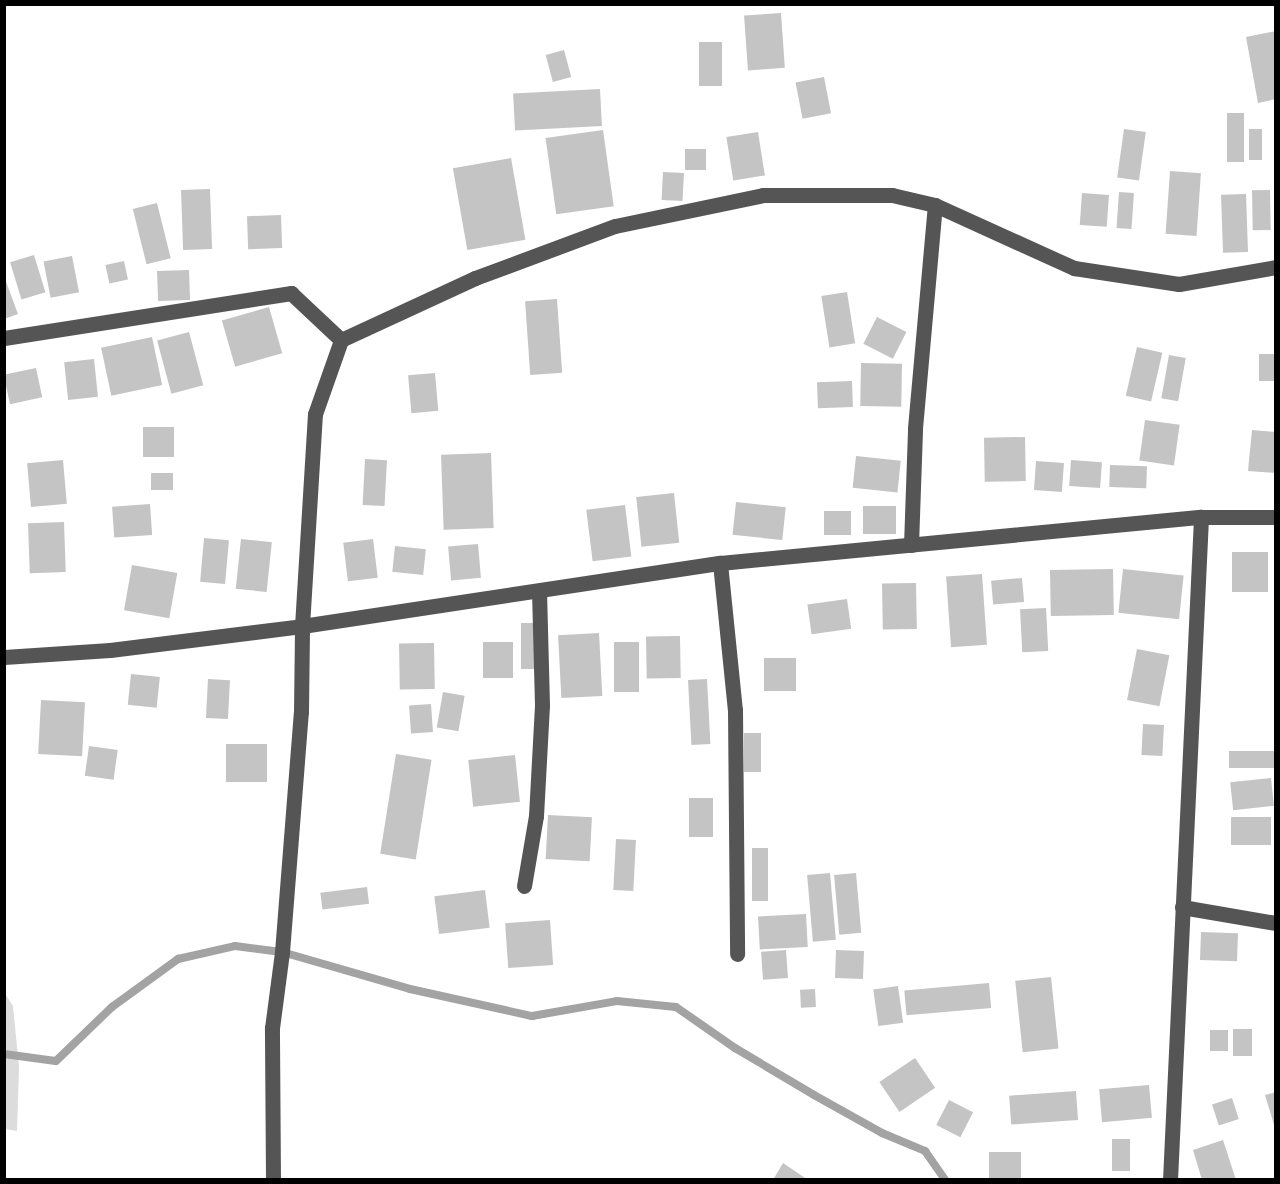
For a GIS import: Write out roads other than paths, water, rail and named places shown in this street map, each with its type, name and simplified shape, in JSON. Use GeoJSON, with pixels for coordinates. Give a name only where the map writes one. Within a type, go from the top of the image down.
{"type":"FeatureCollection","features":[{"type":"Feature","properties":{"kind":"street"},"geometry":{"type":"LineString","coordinates":[[273,1179],[272,1028],[282,952],[301,712],[302,626],[315,414],[341,340],[475,278],[615,226],[763,195],[892,195],[935,205],[1074,268],[1179,284],[1275,267]]}},
{"type":"Feature","properties":{"kind":"street"},"geometry":{"type":"LineString","coordinates":[[911,545],[915,428],[935,205]]}},
{"type":"Feature","properties":{"kind":"street"},"geometry":{"type":"LineString","coordinates":[[4,338],[291,293],[341,340]]}},
{"type":"Feature","properties":{"kind":"street"},"geometry":{"type":"LineString","coordinates":[[1170,1179],[1201,517]]}},
{"type":"Feature","properties":{"kind":"street"},"geometry":{"type":"LineString","coordinates":[[4,657],[110,650],[302,626],[720,563],[1201,517],[1275,517]]}},
{"type":"Feature","properties":{"kind":"street"},"geometry":{"type":"LineString","coordinates":[[720,563],[735,711],[737,954]]}},
{"type":"Feature","properties":{"kind":"street"},"geometry":{"type":"LineString","coordinates":[[524,886],[536,816],[542,705],[539,592]]}},
{"type":"Feature","properties":{"kind":"street"},"geometry":{"type":"LineString","coordinates":[[1182,907],[1275,923]]}},
{"type":"Feature","properties":{"kind":"waterway"},"geometry":{"type":"LineString","coordinates":[[4,1054],[56,1061],[112,1007],[178,959],[235,946],[282,952],[410,989],[532,1016],[617,1001],[676,1007],[735,1048],[814,1095],[882,1133],[925,1151],[945,1180]]}}]}
